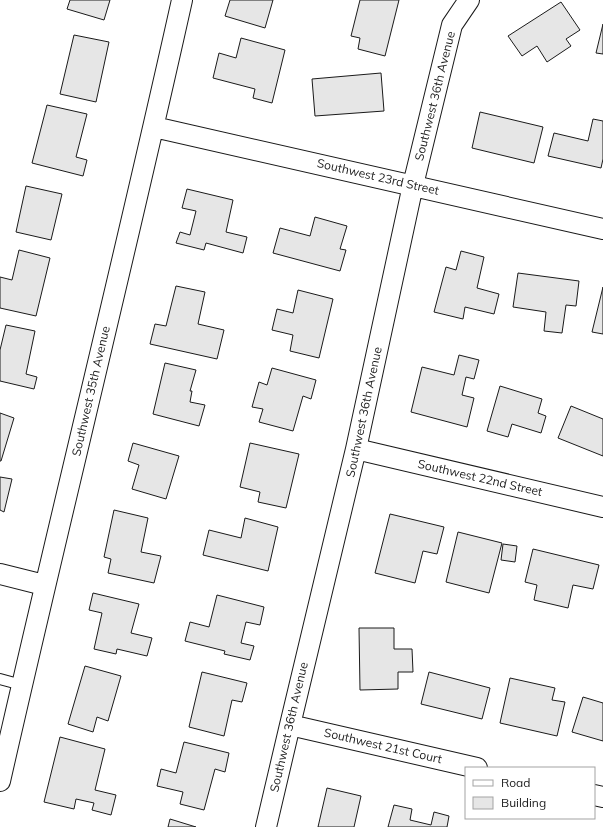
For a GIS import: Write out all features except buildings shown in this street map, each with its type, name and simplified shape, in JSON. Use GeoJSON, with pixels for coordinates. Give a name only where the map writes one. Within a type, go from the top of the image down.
{"type":"FeatureCollection","features":[{"type":"Feature","properties":{"kind":"street","name":"Southwest 35th Avenue"},"geometry":{"type":"LineString","coordinates":[[0,782],[44,585],[154,127],[182,0]]}},
{"type":"Feature","properties":{"kind":"street","name":"Southwest 36th Avenue"},"geometry":{"type":"LineString","coordinates":[[266,827],[356,449],[413,185],[452,25],[469,0]]}},
{"type":"Feature","properties":{"kind":"street","name":"Southwest 23rd Street"},"geometry":{"type":"LineString","coordinates":[[154,127],[603,229]]}},
{"type":"Feature","properties":{"kind":"street","name":"Southwest 22nd Street"},"geometry":{"type":"LineString","coordinates":[[356,449],[603,507]]}},
{"type":"Feature","properties":{"kind":"street"},"geometry":{"type":"LineString","coordinates":[[0,574],[44,585]]}},
{"type":"Feature","properties":{"kind":"street","name":"Southwest 21st Court"},"geometry":{"type":"LineString","coordinates":[[290,725],[473,767]]}},
{"type":"Feature","properties":{"kind":"lane"},"geometry":{"type":"LineString","coordinates":[[0,679],[22,685]]}}]}
